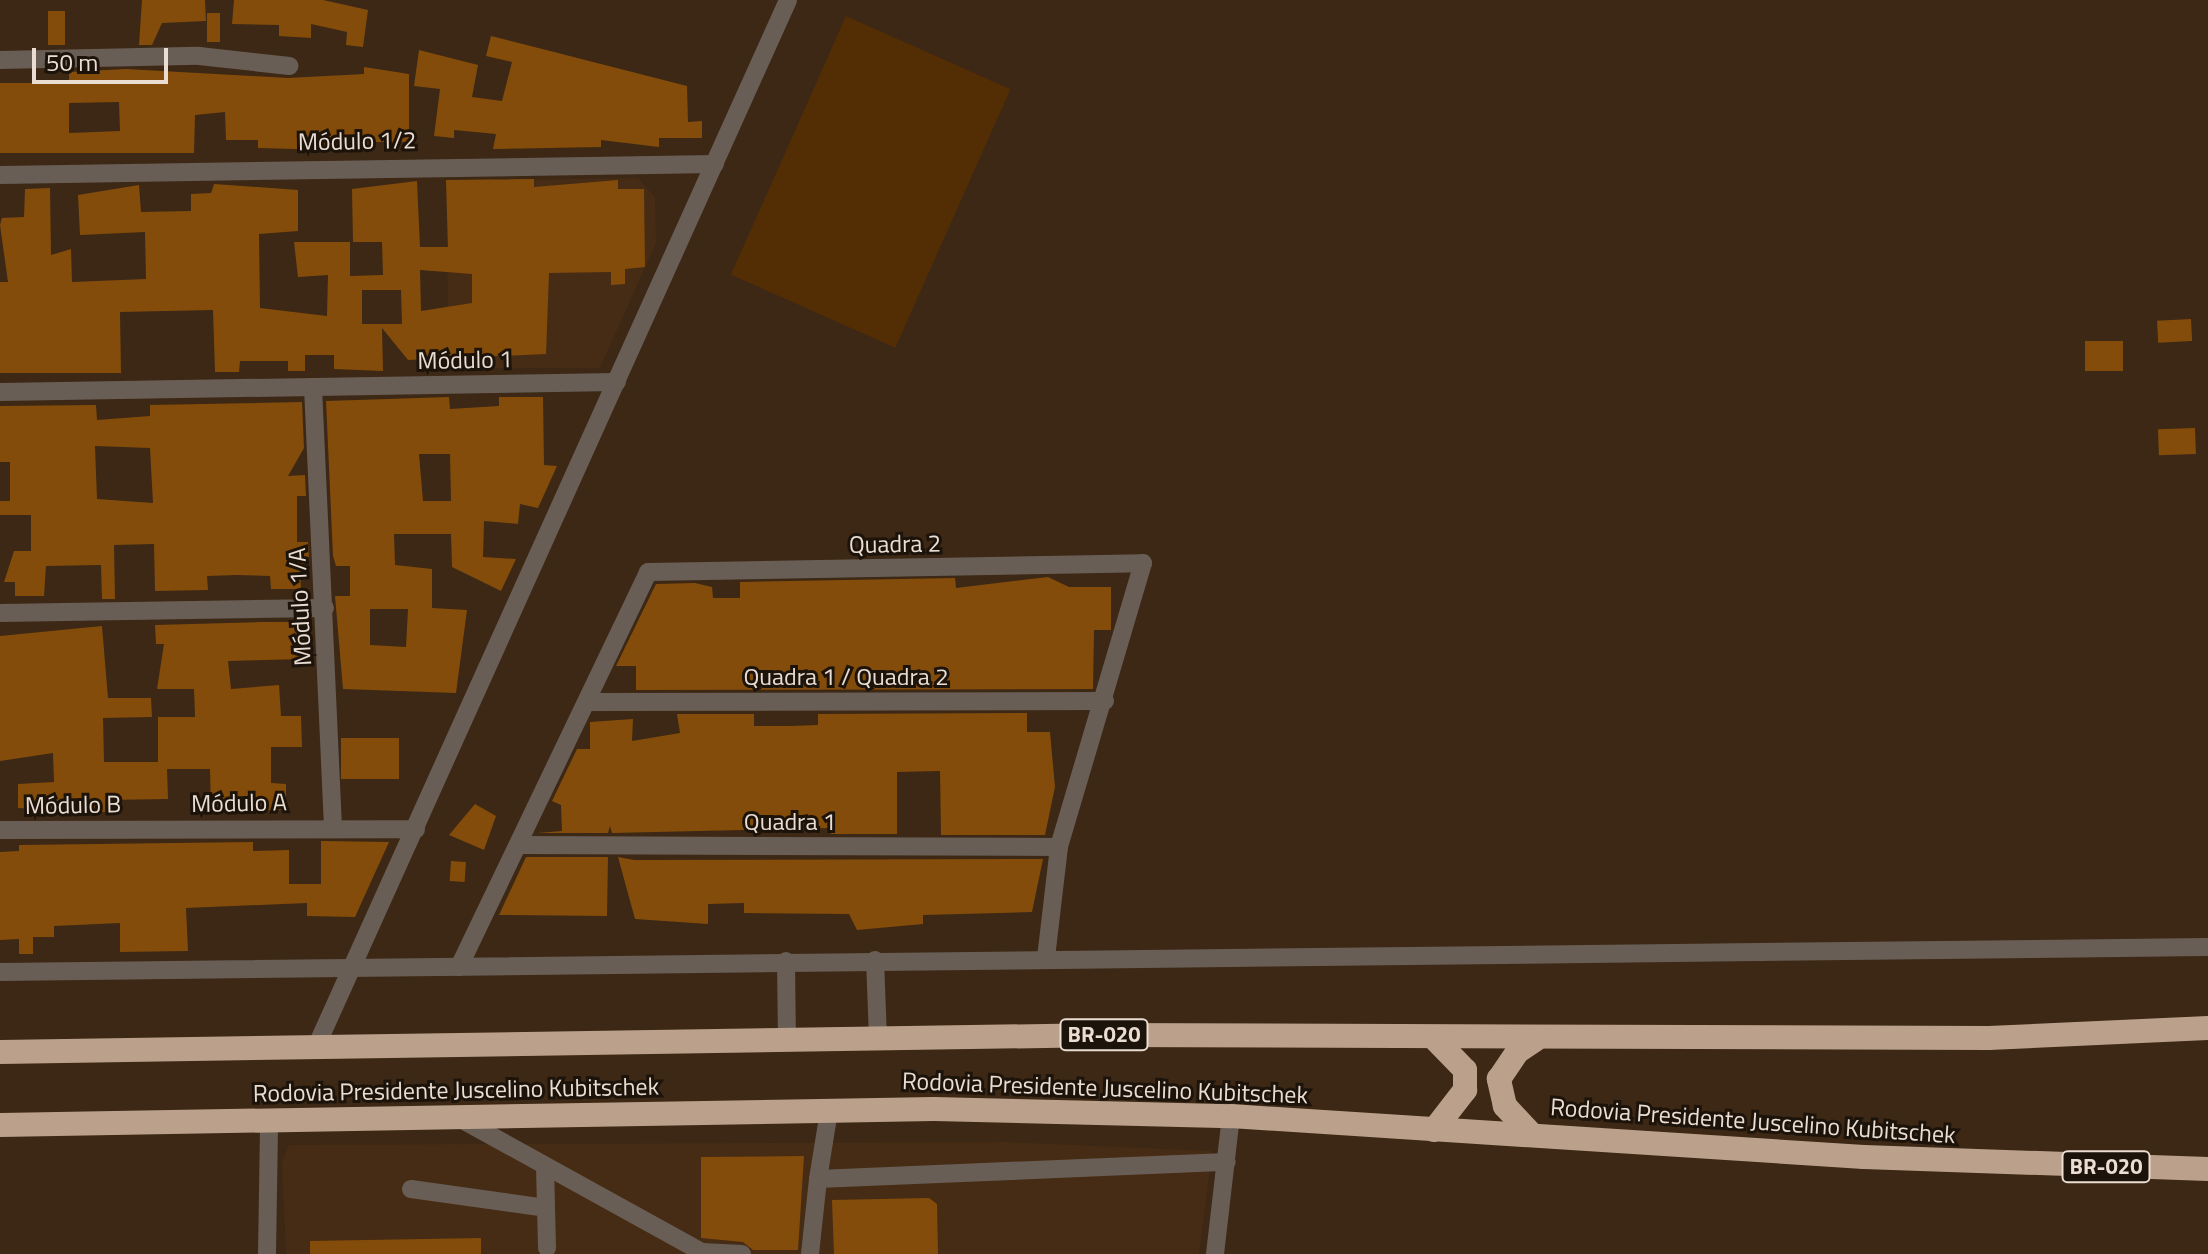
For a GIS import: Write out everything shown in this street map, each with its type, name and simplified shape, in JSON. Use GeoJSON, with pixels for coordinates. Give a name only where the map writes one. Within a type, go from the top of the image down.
{"type":"FeatureCollection","features":[{"type":"Feature","properties":{"kind":"highway","name":"Rodovia Presidente Juscelino Kubitschek"},"geometry":{"type":"LineString","coordinates":[[0,1052],[878,1038],[1989,1038],[2208,1028]]}},
{"type":"Feature","properties":{"kind":"highway"},"geometry":{"type":"LineString","coordinates":[[1434,1038],[1465,1070],[1465,1090],[1434,1130]]}},
{"type":"Feature","properties":{"kind":"highway"},"geometry":{"type":"LineString","coordinates":[[1532,1135],[1505,1106],[1499,1079],[1517,1052],[1535,1040]]}},
{"type":"Feature","properties":{"kind":"highway","name":"Rodovia Presidente Juscelino Kubitschek"},"geometry":{"type":"LineString","coordinates":[[0,1125],[829,1111],[1231,1116],[1434,1130],[2208,1169]]}},
{"type":"Feature","properties":{"kind":"street"},"geometry":{"type":"LineString","coordinates":[[316,1047],[788,0]]}},
{"type":"Feature","properties":{"kind":"street"},"geometry":{"type":"LineString","coordinates":[[0,60],[199,56],[289,66]]}},
{"type":"Feature","properties":{"kind":"street","name":"Módulo 1/2"},"geometry":{"type":"LineString","coordinates":[[0,175],[715,164]]}},
{"type":"Feature","properties":{"kind":"street","name":"Módulo 1"},"geometry":{"type":"LineString","coordinates":[[313,387],[617,382]]}},
{"type":"Feature","properties":{"kind":"street"},"geometry":{"type":"LineString","coordinates":[[0,392],[313,387]]}},
{"type":"Feature","properties":{"kind":"street","name":"Módulo 1/A"},"geometry":{"type":"LineString","coordinates":[[313,387],[333,826]]}},
{"type":"Feature","properties":{"kind":"street","name":"Quadra 2"},"geometry":{"type":"LineString","coordinates":[[587,702],[648,572],[1143,563],[1105,701]]}},
{"type":"Feature","properties":{"kind":"street"},"geometry":{"type":"LineString","coordinates":[[0,613],[325,608]]}},
{"type":"Feature","properties":{"kind":"street"},"geometry":{"type":"LineString","coordinates":[[1046,957],[1059,847],[1105,701]]}},
{"type":"Feature","properties":{"kind":"street","name":"Quadra 1 / Quadra 2"},"geometry":{"type":"LineString","coordinates":[[587,702],[1105,701]]}},
{"type":"Feature","properties":{"kind":"street"},"geometry":{"type":"LineString","coordinates":[[459,967],[521,845],[587,702]]}},
{"type":"Feature","properties":{"kind":"street","name":"Módulo A"},"geometry":{"type":"LineString","coordinates":[[146,828],[333,826],[416,829]]}},
{"type":"Feature","properties":{"kind":"street","name":"Módulo B"},"geometry":{"type":"LineString","coordinates":[[0,830],[146,828]]}},
{"type":"Feature","properties":{"kind":"street","name":"Quadra 1"},"geometry":{"type":"LineString","coordinates":[[521,845],[1059,847]]}},
{"type":"Feature","properties":{"kind":"street"},"geometry":{"type":"LineString","coordinates":[[0,972],[1046,957],[2208,947]]}},
{"type":"Feature","properties":{"kind":"street"},"geometry":{"type":"LineString","coordinates":[[875,960],[878,1038]]}},
{"type":"Feature","properties":{"kind":"street"},"geometry":{"type":"LineString","coordinates":[[786,961],[787,1040]]}},
{"type":"Feature","properties":{"kind":"street"},"geometry":{"type":"LineString","coordinates":[[810,1254],[829,1111]]}},
{"type":"Feature","properties":{"kind":"street"},"geometry":{"type":"LineString","coordinates":[[1215,1254],[1231,1116]]}},
{"type":"Feature","properties":{"kind":"street"},"geometry":{"type":"LineString","coordinates":[[459,1118],[702,1252],[742,1254]]}},
{"type":"Feature","properties":{"kind":"street"},"geometry":{"type":"LineString","coordinates":[[267,1254],[269,1122]]}},
{"type":"Feature","properties":{"kind":"street"},"geometry":{"type":"LineString","coordinates":[[818,1179],[1227,1162]]}},
{"type":"Feature","properties":{"kind":"street"},"geometry":{"type":"LineString","coordinates":[[545,1166],[547,1248]]}},
{"type":"Feature","properties":{"kind":"street"},"geometry":{"type":"LineString","coordinates":[[411,1189],[546,1208]]}},
{"type":"Feature","properties":{"kind":"shaded area"},"geometry":{"type":"Polygon","coordinates":[[[846,16],[1010,89],[895,348],[731,275],[846,16]]]}},
{"type":"Feature","properties":{"kind":"shaded area"},"geometry":{"type":"Polygon","coordinates":[[[638,178],[655,197],[656,243],[600,368],[449,368],[446,181],[638,178]]]}},
{"type":"Feature","properties":{"kind":"shaded area"},"geometry":{"type":"Polygon","coordinates":[[[1006,1142],[1212,1151],[1199,1254],[286,1254],[282,1161],[289,1145],[1006,1142]]]}},
{"type":"Feature","properties":{"kind":"building"},"geometry":{"type":"Polygon","coordinates":[[[142,0],[205,0],[206,21],[162,23],[152,45],[139,45],[142,0]]]}},
{"type":"Feature","properties":{"kind":"building"},"geometry":{"type":"Polygon","coordinates":[[[234,0],[323,0],[368,10],[363,47],[346,45],[347,32],[311,24],[311,38],[279,36],[279,25],[232,24],[234,0]]]}},
{"type":"Feature","properties":{"kind":"building"},"geometry":{"type":"Polygon","coordinates":[[[48,11],[65,11],[65,45],[48,45],[48,11]]]}},
{"type":"Feature","properties":{"kind":"building"},"geometry":{"type":"Polygon","coordinates":[[[207,13],[220,13],[220,42],[207,42],[207,13]]]}},
{"type":"Feature","properties":{"kind":"building"},"geometry":{"type":"Polygon","coordinates":[[[491,36],[687,86],[688,122],[702,121],[702,138],[659,138],[659,147],[601,140],[601,147],[493,149],[496,134],[454,130],[454,138],[434,136],[440,89],[414,86],[419,50],[478,65],[472,97],[502,101],[512,62],[486,56],[491,36]]]}},
{"type":"Feature","properties":{"kind":"building"},"geometry":{"type":"Polygon","coordinates":[[[364,67],[409,74],[409,142],[373,142],[373,151],[258,148],[258,140],[226,140],[225,112],[195,115],[194,153],[0,153],[0,83],[69,83],[69,72],[126,69],[288,78],[364,74],[364,67]],[[119,102],[69,103],[69,133],[120,131],[119,102]]]}},
{"type":"Feature","properties":{"kind":"building"},"geometry":{"type":"Polygon","coordinates":[[[534,179],[534,187],[618,180],[618,189],[644,189],[645,267],[625,269],[625,284],[611,285],[611,272],[549,273],[546,354],[408,360],[382,328],[383,371],[334,369],[334,355],[305,355],[305,371],[288,371],[288,361],[240,361],[239,372],[215,372],[213,310],[120,312],[121,373],[0,373],[0,282],[8,282],[0,225],[2,218],[24,217],[25,189],[50,188],[51,255],[71,249],[72,282],[146,279],[145,232],[80,235],[78,195],[139,185],[141,212],[191,211],[191,194],[211,193],[214,184],[298,190],[298,231],[259,234],[260,308],[327,316],[328,275],[298,277],[294,242],[350,242],[350,276],[383,275],[382,242],[353,242],[352,189],[417,181],[420,247],[448,247],[446,180],[534,179]],[[420,270],[421,311],[472,303],[472,274],[420,270]],[[362,290],[362,324],[402,324],[401,290],[362,290]]]}},
{"type":"Feature","properties":{"kind":"building"},"geometry":{"type":"Polygon","coordinates":[[[2191,319],[2192,341],[2158,343],[2157,321],[2191,319]]]}},
{"type":"Feature","properties":{"kind":"building"},"geometry":{"type":"Polygon","coordinates":[[[2085,341],[2123,341],[2123,371],[2085,371],[2085,341]]]}},
{"type":"Feature","properties":{"kind":"building"},"geometry":{"type":"Polygon","coordinates":[[[449,397],[450,409],[499,406],[499,397],[543,397],[544,465],[557,466],[538,508],[520,504],[518,524],[484,521],[483,557],[516,559],[501,591],[452,567],[451,534],[394,534],[395,565],[432,569],[432,608],[467,610],[456,693],[343,689],[335,596],[350,596],[350,566],[336,566],[333,556],[326,401],[449,397]],[[419,454],[423,501],[451,501],[450,454],[419,454]],[[370,609],[370,645],[406,647],[408,609],[370,609]]]}},
{"type":"Feature","properties":{"kind":"building"},"geometry":{"type":"Polygon","coordinates":[[[302,402],[304,448],[288,476],[305,475],[306,496],[297,496],[297,542],[308,542],[309,558],[300,569],[301,589],[271,589],[270,576],[237,575],[207,576],[208,590],[155,591],[154,544],[114,545],[115,599],[102,599],[101,565],[46,566],[44,596],[15,596],[15,582],[4,582],[14,551],[31,551],[31,515],[0,515],[0,501],[10,501],[10,462],[0,462],[0,406],[96,405],[97,420],[150,416],[150,405],[302,402]],[[95,446],[97,499],[153,503],[150,448],[95,446]]]}},
{"type":"Feature","properties":{"kind":"building"},"geometry":{"type":"Polygon","coordinates":[[[2195,428],[2196,454],[2159,455],[2158,429],[2195,428]]]}},
{"type":"Feature","properties":{"kind":"building"},"geometry":{"type":"Polygon","coordinates":[[[1048,577],[1069,587],[1111,587],[1111,630],[1094,630],[1093,689],[636,690],[636,666],[616,666],[656,584],[695,583],[712,587],[713,598],[740,598],[740,582],[955,578],[956,588],[1048,577]]]}},
{"type":"Feature","properties":{"kind":"building"},"geometry":{"type":"Polygon","coordinates":[[[303,622],[305,659],[228,661],[231,689],[279,685],[281,716],[301,716],[302,747],[271,747],[271,783],[286,784],[286,810],[211,811],[210,769],[167,769],[168,799],[105,800],[105,812],[18,808],[18,784],[54,782],[53,753],[0,761],[0,636],[102,626],[108,698],[151,698],[152,717],[103,718],[104,762],[158,762],[158,717],[195,717],[194,689],[157,689],[164,644],[156,644],[155,625],[303,622]]]}},
{"type":"Feature","properties":{"kind":"building"},"geometry":{"type":"Polygon","coordinates":[[[1027,713],[1027,732],[1050,732],[1055,787],[1045,835],[941,835],[940,771],[897,772],[897,834],[831,834],[831,828],[612,833],[610,826],[608,833],[538,833],[562,831],[561,805],[552,801],[577,749],[590,749],[590,722],[633,719],[632,741],[680,733],[677,714],[754,714],[754,726],[790,726],[818,725],[818,714],[1027,713]]]}},
{"type":"Feature","properties":{"kind":"building"},"geometry":{"type":"Polygon","coordinates":[[[341,738],[399,738],[399,779],[341,779],[341,738]]]}},
{"type":"Feature","properties":{"kind":"building"},"geometry":{"type":"Polygon","coordinates":[[[475,804],[496,816],[484,850],[449,835],[475,804]]]}},
{"type":"Feature","properties":{"kind":"building"},"geometry":{"type":"Polygon","coordinates":[[[321,841],[389,842],[355,917],[307,916],[307,903],[186,908],[188,951],[120,952],[120,923],[54,926],[54,937],[33,937],[33,954],[19,954],[19,939],[0,940],[0,852],[19,851],[19,845],[253,842],[253,851],[289,850],[289,884],[321,884],[321,841]]]}},
{"type":"Feature","properties":{"kind":"building"},"geometry":{"type":"Polygon","coordinates":[[[526,857],[608,857],[607,916],[499,915],[526,857]]]}},
{"type":"Feature","properties":{"kind":"building"},"geometry":{"type":"Polygon","coordinates":[[[618,857],[634,860],[1043,859],[1032,912],[923,915],[923,924],[857,930],[849,914],[744,913],[744,903],[708,904],[708,924],[635,919],[618,857]]]}},
{"type":"Feature","properties":{"kind":"building"},"geometry":{"type":"Polygon","coordinates":[[[451,861],[466,862],[465,882],[450,881],[451,861]]]}},
{"type":"Feature","properties":{"kind":"building"},"geometry":{"type":"Polygon","coordinates":[[[804,1156],[798,1250],[753,1250],[743,1242],[701,1238],[701,1157],[804,1156]]]}},
{"type":"Feature","properties":{"kind":"building"},"geometry":{"type":"Polygon","coordinates":[[[929,1198],[937,1204],[938,1254],[834,1254],[832,1200],[929,1198]]]}},
{"type":"Feature","properties":{"kind":"building"},"geometry":{"type":"Polygon","coordinates":[[[481,1238],[481,1254],[310,1254],[310,1241],[481,1238]]]}}]}
